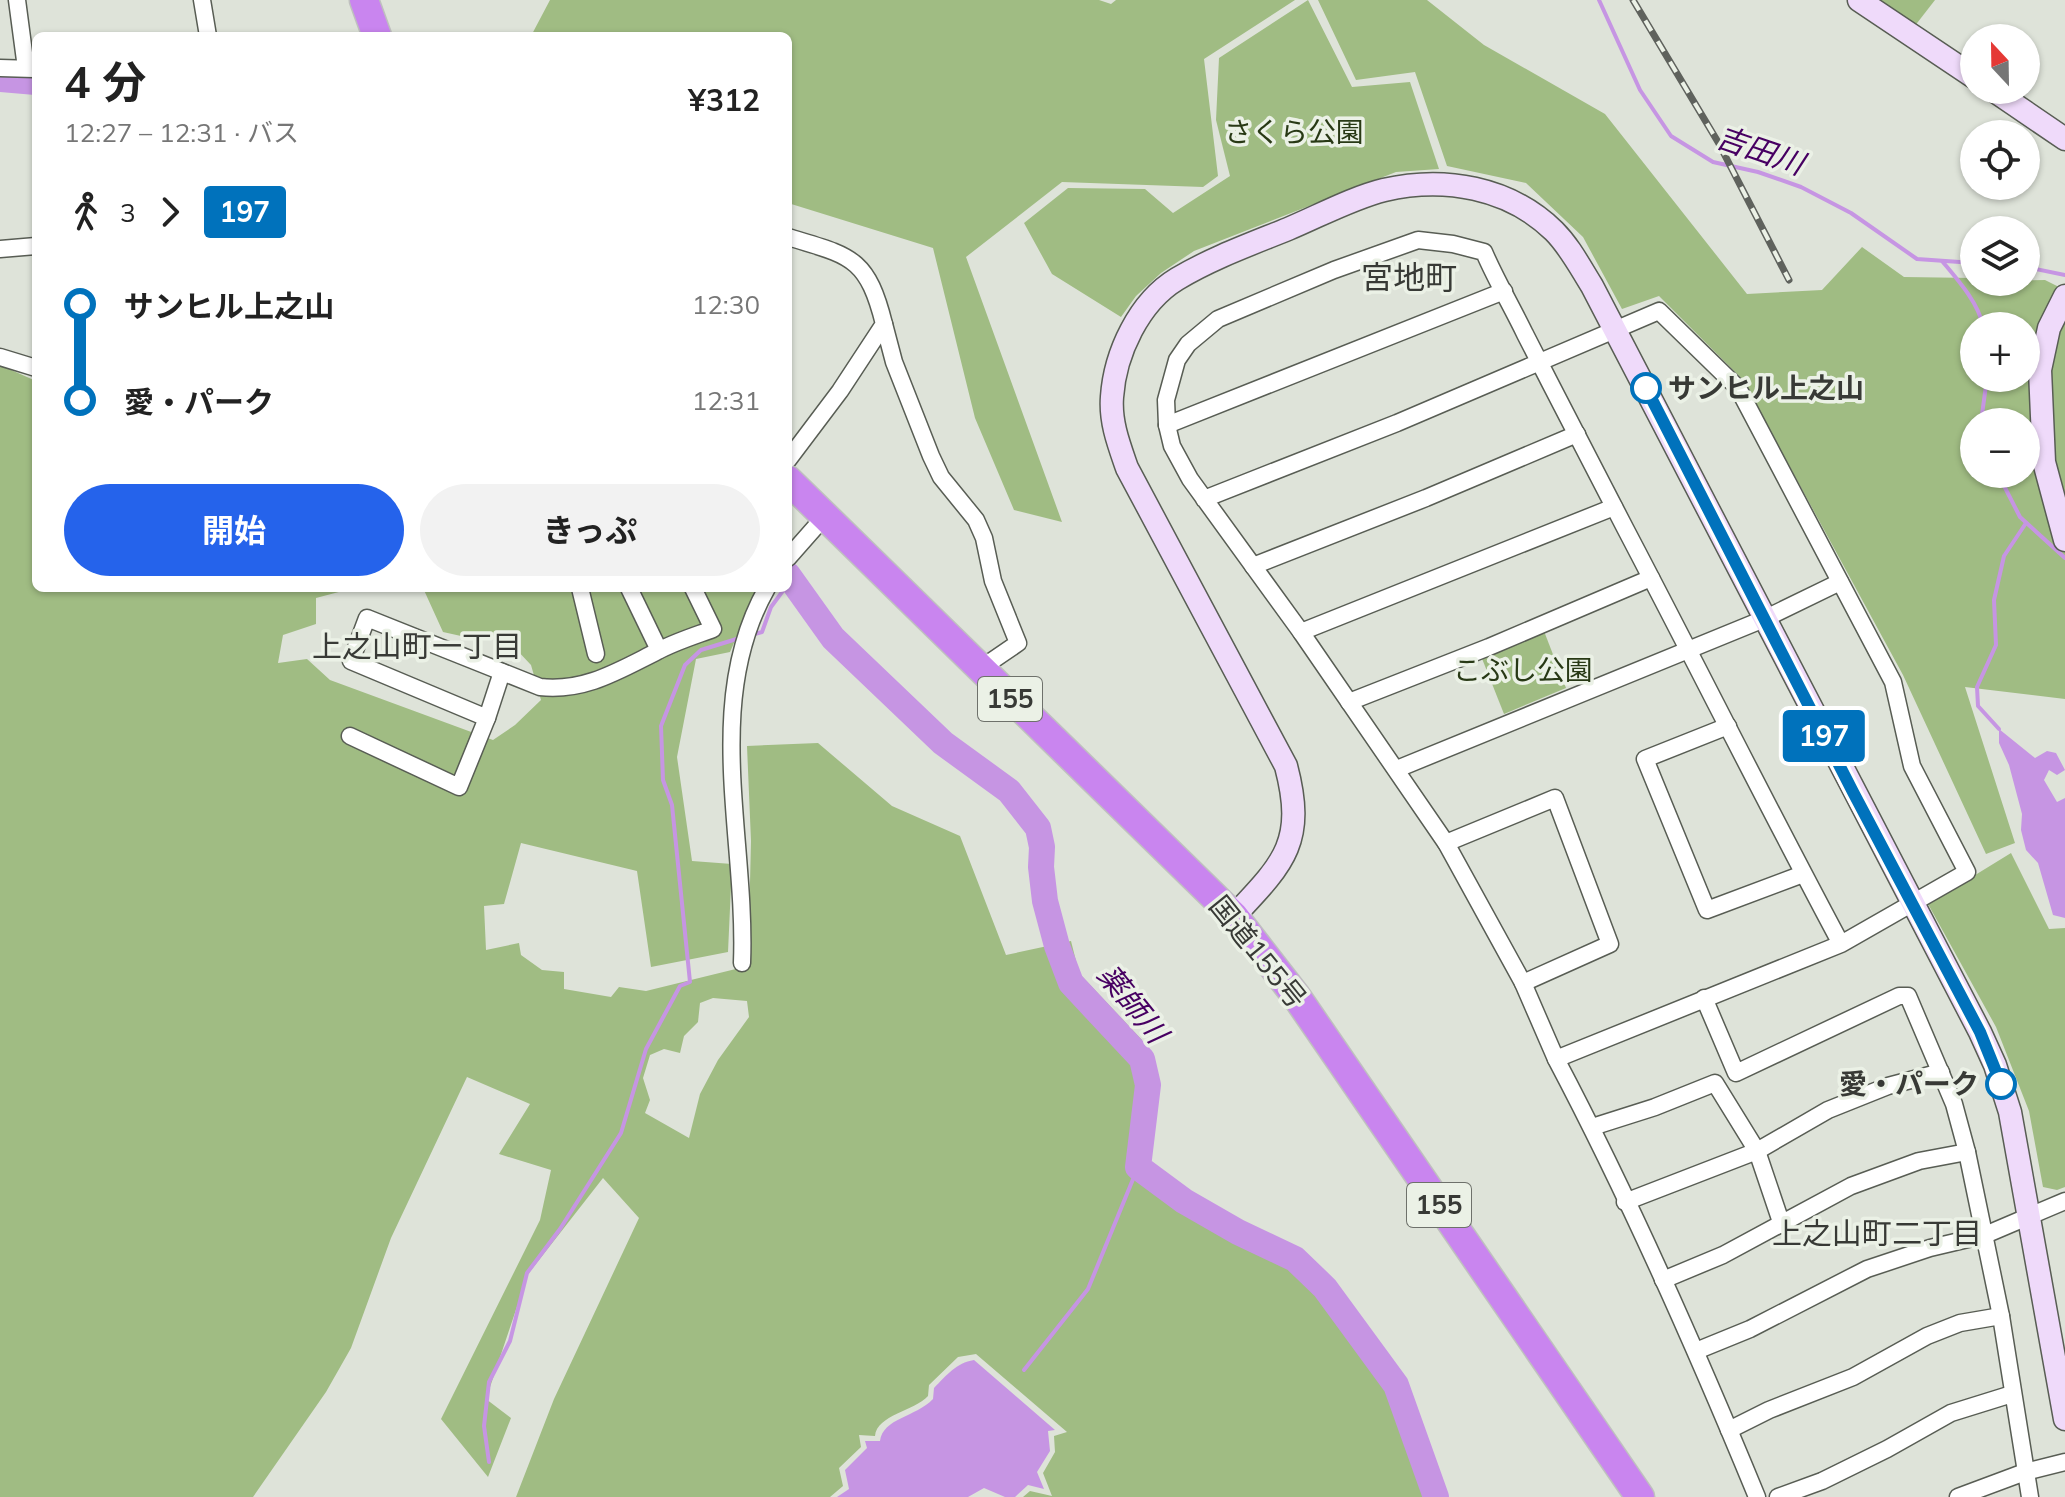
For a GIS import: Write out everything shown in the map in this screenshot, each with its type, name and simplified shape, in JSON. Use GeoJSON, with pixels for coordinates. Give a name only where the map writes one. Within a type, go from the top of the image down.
{"type":"FeatureCollection","features":[{"type":"Feature","properties":{"kind":"highway"},"geometry":{"type":"LineString","coordinates":[[364,0],[376,32]]}},
{"type":"Feature","properties":{"kind":"highway","name":"国道155号"},"geometry":{"type":"LineString","coordinates":[[792,484],[1234,916],[1296,996],[1640,1497]]}},
{"type":"Feature","properties":{"kind":"street"},"geometry":{"type":"LineString","coordinates":[[0,68],[31,69],[17,0]]}},
{"type":"Feature","properties":{"kind":"street"},"geometry":{"type":"LineString","coordinates":[[202,0],[207,32]]}},
{"type":"Feature","properties":{"kind":"street"},"geometry":{"type":"LineString","coordinates":[[1859,0],[1960,68]]}},
{"type":"Feature","properties":{"kind":"street"},"geometry":{"type":"LineString","coordinates":[[2014,104],[2065,139]]}},
{"type":"Feature","properties":{"kind":"street"},"geometry":{"type":"LineString","coordinates":[[1234,916],[1267,881],[1286,854],[1295,822],[1293,790],[1286,766],[1127,468],[1114,429],[1111,398],[1128,335],[1150,304],[1174,281],[1220,257],[1382,191],[1443,184],[1479,189],[1515,203],[1553,230],[1569,248],[1616,329],[1995,1065],[2010,1112],[2065,1419]]}},
{"type":"Feature","properties":{"kind":"street"},"geometry":{"type":"LineString","coordinates":[[792,238],[841,253],[861,267],[931,456],[941,477],[980,529],[993,581],[1018,643],[980,669]]}},
{"type":"Feature","properties":{"kind":"street"},"geometry":{"type":"LineString","coordinates":[[1757,1497],[1696,1351],[1592,1127],[1556,1059],[1523,983],[1446,843],[1301,632],[1204,499],[1172,446],[1167,425],[1169,385],[1177,360],[1188,344],[1218,319],[1334,270],[1418,240],[1484,252],[1841,944]]}},
{"type":"Feature","properties":{"kind":"street"},"geometry":{"type":"LineString","coordinates":[[0,249],[32,246]]}},
{"type":"Feature","properties":{"kind":"street"},"geometry":{"type":"LineString","coordinates":[[1167,425],[1504,291]]}},
{"type":"Feature","properties":{"kind":"street"},"geometry":{"type":"LineString","coordinates":[[2065,296],[2049,328],[2040,385],[2044,462],[2065,540]]}},
{"type":"Feature","properties":{"kind":"street"},"geometry":{"type":"LineString","coordinates":[[1204,499],[1540,363],[1659,311],[1738,388],[1893,682],[1912,766],[1967,872],[1841,944],[1556,1059]]}},
{"type":"Feature","properties":{"kind":"street"},"geometry":{"type":"LineString","coordinates":[[792,455],[840,391],[884,324]]}},
{"type":"Feature","properties":{"kind":"street"},"geometry":{"type":"LineString","coordinates":[[0,357],[32,367]]}},
{"type":"Feature","properties":{"kind":"street"},"geometry":{"type":"LineString","coordinates":[[1253,566],[1577,434]]}},
{"type":"Feature","properties":{"kind":"street"},"geometry":{"type":"LineString","coordinates":[[1301,632],[1614,507]]}},
{"type":"Feature","properties":{"kind":"street"},"geometry":{"type":"LineString","coordinates":[[792,553],[825,516]]}},
{"type":"Feature","properties":{"kind":"street"},"geometry":{"type":"LineString","coordinates":[[1349,702],[1651,578]]}},
{"type":"Feature","properties":{"kind":"street"},"geometry":{"type":"LineString","coordinates":[[1397,769],[1764,619],[1840,582]]}},
{"type":"Feature","properties":{"kind":"street"},"geometry":{"type":"LineString","coordinates":[[581,592],[596,654]]}},
{"type":"Feature","properties":{"kind":"street"},"geometry":{"type":"LineString","coordinates":[[631,592],[659,650]]}},
{"type":"Feature","properties":{"kind":"street"},"geometry":{"type":"LineString","coordinates":[[487,718],[351,661],[367,618],[540,687],[562,690],[613,675],[659,650],[713,629],[695,592]]}},
{"type":"Feature","properties":{"kind":"street"},"geometry":{"type":"LineString","coordinates":[[742,963],[732,712],[738,658],[752,614],[765,592]]}},
{"type":"Feature","properties":{"kind":"street"},"geometry":{"type":"LineString","coordinates":[[350,736],[459,787],[502,672]]}},
{"type":"Feature","properties":{"kind":"street"},"geometry":{"type":"LineString","coordinates":[[1728,726],[1645,759],[1707,910],[1803,874]]}},
{"type":"Feature","properties":{"kind":"street"},"geometry":{"type":"LineString","coordinates":[[1446,843],[1555,798],[1610,944],[1523,983]]}},
{"type":"Feature","properties":{"kind":"street"},"geometry":{"type":"LineString","coordinates":[[1704,998],[1736,1073],[1899,996],[1908,996],[1941,1072],[1967,1152],[2001,1316],[2030,1497]]}},
{"type":"Feature","properties":{"kind":"street"},"geometry":{"type":"LineString","coordinates":[[1625,1202],[1757,1151],[1828,1110],[1888,1086],[1941,1072]]}},
{"type":"Feature","properties":{"kind":"street"},"geometry":{"type":"LineString","coordinates":[[1592,1127],[1715,1083],[1757,1151],[1782,1225]]}},
{"type":"Feature","properties":{"kind":"street"},"geometry":{"type":"LineString","coordinates":[[1663,1280],[1723,1255],[1865,1180],[1919,1161],[1967,1152]]}},
{"type":"Feature","properties":{"kind":"street"},"geometry":{"type":"LineString","coordinates":[[1696,1351],[1750,1329],[1823,1289],[1881,1263],[1985,1235],[2065,1201]]}},
{"type":"Feature","properties":{"kind":"street"},"geometry":{"type":"LineString","coordinates":[[1729,1430],[1769,1410],[1853,1377],[1927,1336],[1960,1323],[2001,1316]]}},
{"type":"Feature","properties":{"kind":"street"},"geometry":{"type":"LineString","coordinates":[[1778,1497],[1822,1481],[1951,1413],[2012,1394]]}},
{"type":"Feature","properties":{"kind":"street"},"geometry":{"type":"LineString","coordinates":[[1958,1497],[2025,1472],[2065,1462]]}},
{"type":"Feature","properties":{"kind":"green space"},"geometry":{"type":"Polygon","coordinates":[[[550,0],[1099,0],[1111,4],[1116,0],[1295,0],[1204,59],[1218,176],[1203,187],[1062,182],[966,257],[1062,522],[1014,510],[975,418],[933,248],[792,204],[792,32],[533,32],[550,0]]]}},
{"type":"Feature","properties":{"kind":"green space","name":"さくら公園"},"geometry":{"type":"Polygon","coordinates":[[[1308,0],[1352,87],[1410,82],[1439,169],[1396,172],[1194,251],[1161,273],[1136,296],[1121,317],[1052,274],[1024,223],[1068,188],[1145,189],[1173,213],[1230,176],[1216,120],[1219,58],[1308,0]]]}},
{"type":"Feature","properties":{"kind":"green space"},"geometry":{"type":"Polygon","coordinates":[[[1318,0],[1427,0],[1484,45],[1605,114],[1747,294],[1822,290],[1862,247],[1904,277],[1960,278],[1960,296],[2040,296],[2040,280],[2065,290],[2065,699],[1965,687],[2015,843],[1986,854],[1903,675],[1742,379],[1659,296],[1622,309],[1583,237],[1526,183],[1447,166],[1415,72],[1356,80],[1318,0]]]}},
{"type":"Feature","properties":{"kind":"green space"},"geometry":{"type":"Polygon","coordinates":[[[1879,0],[1935,0],[1914,27],[1877,3],[1879,0]]]}},
{"type":"Feature","properties":{"kind":"green space"},"geometry":{"type":"Polygon","coordinates":[[[0,365],[32,379],[32,592],[339,592],[316,598],[316,624],[283,635],[278,663],[307,659],[330,680],[493,740],[515,725],[541,700],[531,665],[502,634],[479,640],[443,632],[425,592],[756,592],[730,652],[696,659],[677,757],[692,861],[732,864],[728,952],[651,967],[637,871],[521,843],[504,904],[484,906],[486,950],[519,943],[521,955],[542,970],[564,972],[564,989],[611,997],[619,987],[646,991],[748,966],[751,841],[747,746],[818,743],[892,806],[960,836],[1006,955],[1071,941],[1079,973],[1142,1040],[1141,1092],[1132,1168],[1175,1207],[1282,1259],[1316,1288],[1386,1386],[1431,1497],[1023,1497],[1030,1491],[1052,1496],[1043,1473],[1055,1452],[1054,1436],[1067,1432],[976,1354],[958,1357],[929,1385],[928,1396],[882,1423],[875,1436],[859,1435],[861,1447],[839,1468],[843,1486],[830,1497],[516,1497],[554,1399],[639,1218],[603,1178],[528,1274],[486,1399],[511,1418],[488,1477],[441,1419],[540,1220],[551,1170],[499,1154],[530,1104],[467,1077],[391,1238],[351,1348],[326,1392],[253,1497],[0,1497],[0,365]],[[713,998],[700,1003],[698,1022],[684,1036],[680,1053],[664,1049],[650,1055],[643,1078],[650,1100],[645,1113],[689,1138],[700,1094],[718,1060],[749,1017],[747,1001],[713,998]]]}},
{"type":"Feature","properties":{"kind":"green space","name":"こぶし公園"},"geometry":{"type":"Polygon","coordinates":[[[1542,626],[1566,688],[1504,714],[1479,651],[1542,626]]]}},
{"type":"Feature","properties":{"kind":"green space"},"geometry":{"type":"Polygon","coordinates":[[[2011,853],[2049,929],[2065,928],[2065,1187],[2057,1190],[2043,1187],[2029,1111],[1996,1027],[1928,904],[2011,853]]]}},
{"type":"Feature","properties":{"kind":"shaded area"},"geometry":{"type":"Polygon","coordinates":[[[1999,729],[2035,758],[2047,751],[2056,753],[2065,770],[2057,775],[2049,770],[2044,780],[2057,802],[2065,798],[2065,918],[2053,915],[2038,863],[2026,850],[2021,830],[2022,814],[2009,765],[1999,743],[1999,729]]]}},
{"type":"Feature","properties":{"kind":"shaded area"},"geometry":{"type":"Polygon","coordinates":[[[974,1360],[1055,1430],[1048,1431],[1050,1451],[1037,1472],[1044,1489],[1028,1485],[1015,1497],[1005,1497],[984,1488],[968,1497],[837,1497],[849,1489],[845,1470],[867,1448],[865,1441],[880,1441],[887,1427],[933,1399],[934,1388],[952,1370],[974,1360]]]}},
{"type":"Feature","properties":{"kind":"waterway","name":"吉田川"},"geometry":{"type":"LineString","coordinates":[[1599,0],[1640,90],[1671,136],[1713,162],[1758,172],[1801,187],[1851,213],[1917,259],[1960,262]]}},
{"type":"Feature","properties":{"kind":"waterway","name":"薬師川"},"geometry":{"type":"LineString","coordinates":[[0,79],[32,82]]}},
{"type":"Feature","properties":{"kind":"waterway"},"geometry":{"type":"LineString","coordinates":[[1942,261],[1978,312]]}},
{"type":"Feature","properties":{"kind":"waterway","name":"吉田川"},"geometry":{"type":"LineString","coordinates":[[2040,270],[2065,275]]}},
{"type":"Feature","properties":{"kind":"waterway"},"geometry":{"type":"LineString","coordinates":[[1983,408],[1985,392]]}},
{"type":"Feature","properties":{"kind":"waterway"},"geometry":{"type":"LineString","coordinates":[[2005,488],[2020,517],[2065,558]]}},
{"type":"Feature","properties":{"kind":"waterway"},"geometry":{"type":"LineString","coordinates":[[1999,729],[1978,706],[1977,687],[1996,645],[1994,600],[2004,556],[2026,523]]}},
{"type":"Feature","properties":{"kind":"waterway","name":"薬師川"},"geometry":{"type":"LineString","coordinates":[[792,581],[833,638],[943,743],[1009,791],[1038,828],[1045,901],[1071,983],[1142,1059],[1148,1085],[1138,1167],[1184,1201],[1238,1232],[1295,1259],[1325,1288],[1396,1385],[1436,1497]]}},
{"type":"Feature","properties":{"kind":"waterway"},"geometry":{"type":"LineString","coordinates":[[751,635],[762,632],[771,607],[782,592]]}},
{"type":"Feature","properties":{"kind":"waterway"},"geometry":{"type":"LineString","coordinates":[[489,1462],[484,1426],[489,1382],[510,1341],[527,1273],[560,1229],[621,1133],[646,1049],[680,986],[690,982],[672,805],[663,780],[661,726],[685,665],[701,650],[743,637]]}},
{"type":"Feature","properties":{"kind":"waterway"},"geometry":{"type":"LineString","coordinates":[[1024,1370],[1088,1289],[1138,1167]]}},
{"type":"Feature","properties":{"kind":"railway"},"geometry":{"type":"LineString","coordinates":[[1633,0],[1718,142],[1789,280]]}},
{"type":"Feature","properties":{"kind":"bus line","name":"197"},"geometry":{"type":"LineString","coordinates":[[1646,388],[1980,1032],[2001,1084]]}},
{"type":"Feature","properties":{"kind":"place","name":"サンヒル上之山"},"geometry":{"type":"Point","coordinates":[1646,388]}},
{"type":"Feature","properties":{"kind":"place","name":"愛・パーク"},"geometry":{"type":"Point","coordinates":[2001,1084]}},
{"type":"Feature","properties":{"kind":"district","name":"宮地町"},"geometry":{"type":"Point","coordinates":[1409,278]}},
{"type":"Feature","properties":{"kind":"district","name":"上之山町一丁目"},"geometry":{"type":"Point","coordinates":[417,647]}},
{"type":"Feature","properties":{"kind":"district","name":"上之山町二丁目"},"geometry":{"type":"Point","coordinates":[1877,1234]}}]}
